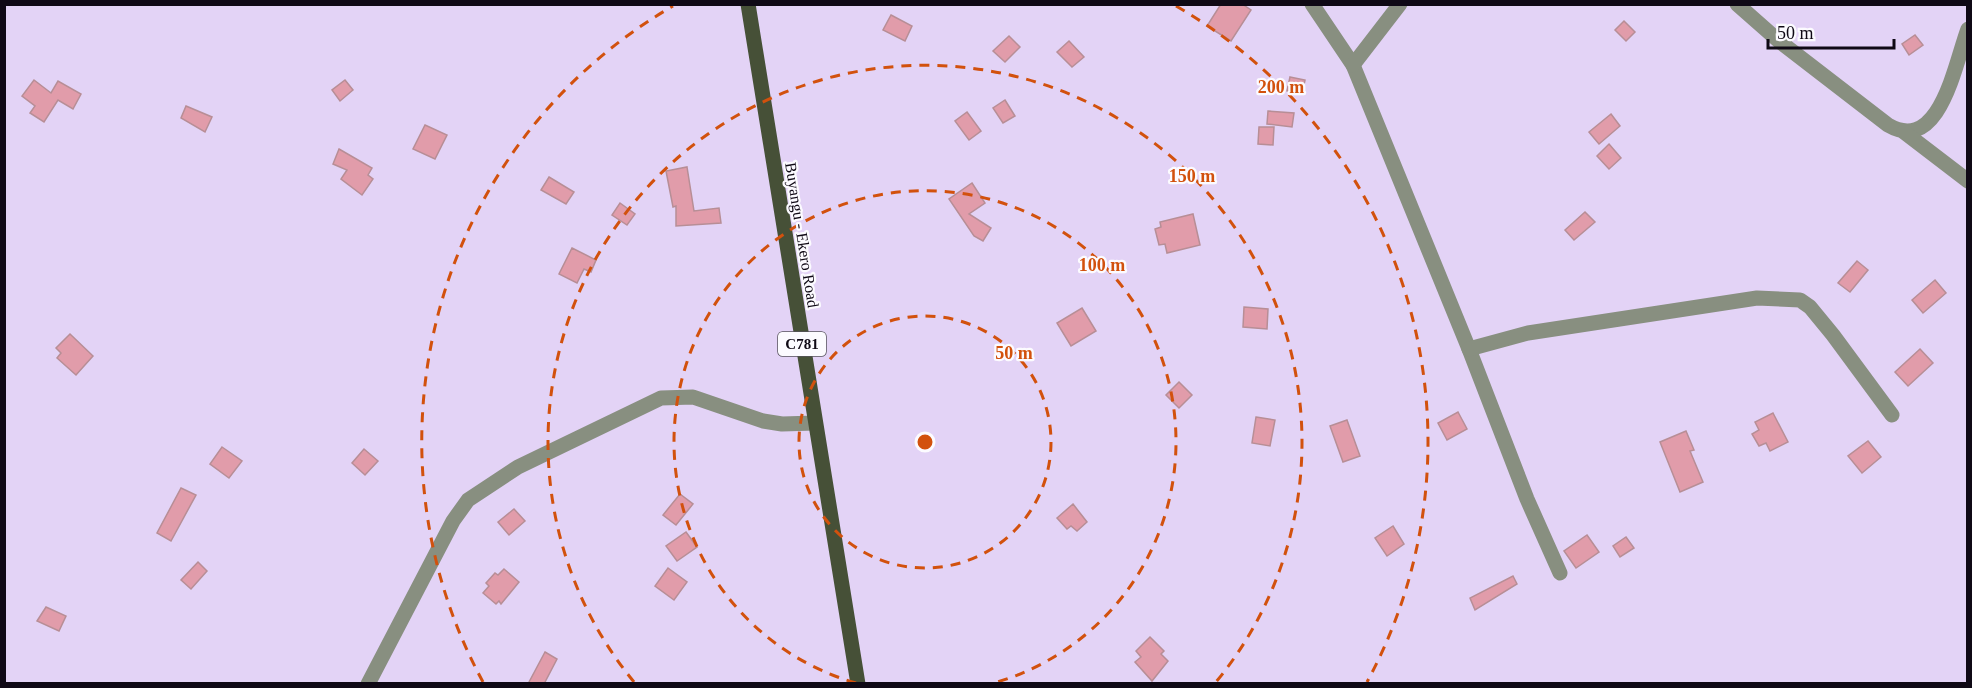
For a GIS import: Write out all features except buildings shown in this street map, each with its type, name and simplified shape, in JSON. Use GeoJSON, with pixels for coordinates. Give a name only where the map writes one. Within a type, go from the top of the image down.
{"type":"FeatureCollection","features":[{"type":"Feature","properties":{"kind":"main road","name":"Buyangu - Ekero Road"},"geometry":{"type":"LineString","coordinates":[[748,4],[858,684]]}},
{"type":"Feature","properties":{"kind":"street"},"geometry":{"type":"LineString","coordinates":[[1312,4],[1353,65],[1469,349],[1527,499],[1560,573]]}},
{"type":"Feature","properties":{"kind":"street"},"geometry":{"type":"LineString","coordinates":[[1353,65],[1400,4]]}},
{"type":"Feature","properties":{"kind":"street"},"geometry":{"type":"LineString","coordinates":[[1737,4],[1779,41],[1888,125],[1904,132],[1968,181]]}},
{"type":"Feature","properties":{"kind":"street"},"geometry":{"type":"LineString","coordinates":[[1904,132],[1920,129],[1936,114],[1968,30]]}},
{"type":"Feature","properties":{"kind":"street"},"geometry":{"type":"LineString","coordinates":[[1469,349],[1528,333],[1757,298],[1800,300],[1810,307],[1833,335],[1892,415]]}},
{"type":"Feature","properties":{"kind":"street"},"geometry":{"type":"LineString","coordinates":[[368,684],[453,521],[468,500],[518,467],[661,398],[693,397],[763,421],[782,424],[815,423]]}}]}
